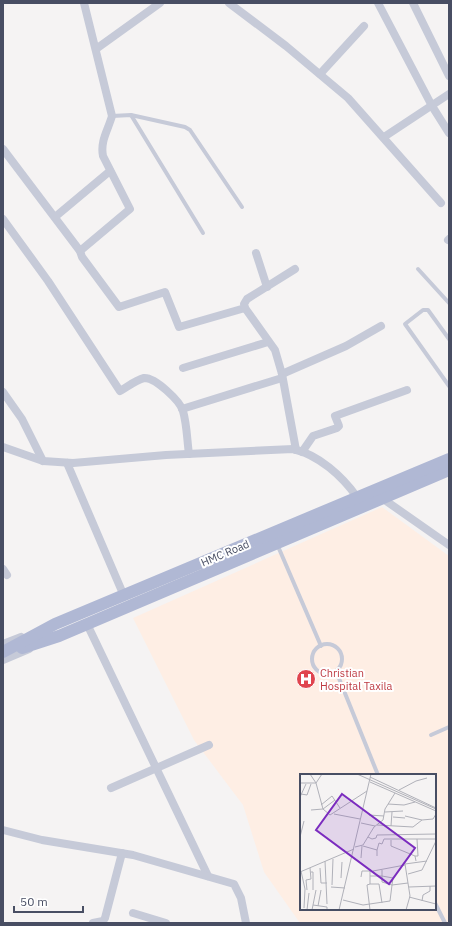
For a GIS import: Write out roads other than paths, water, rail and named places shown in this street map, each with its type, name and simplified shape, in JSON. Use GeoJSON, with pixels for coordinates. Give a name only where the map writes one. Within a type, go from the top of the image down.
{"type":"FeatureCollection","features":[{"type":"Feature","properties":{"kind":"main road","name":"HMC Road"},"geometry":{"type":"LineString","coordinates":[[3,654],[59,636],[87,624],[274,538],[357,497],[449,459]]}},
{"type":"Feature","properties":{"kind":"main road","name":"HMC Road"},"geometry":{"type":"LineString","coordinates":[[3,654],[55,624],[274,538],[382,498],[449,470]]}},
{"type":"Feature","properties":{"kind":"street"},"geometry":{"type":"LineString","coordinates":[[80,251],[130,209],[110,171],[102,149],[105,133],[112,116],[84,3]]}},
{"type":"Feature","properties":{"kind":"street"},"geometry":{"type":"LineString","coordinates":[[96,48],[160,3]]}},
{"type":"Feature","properties":{"kind":"street"},"geometry":{"type":"LineString","coordinates":[[230,3],[348,98],[442,203]]}},
{"type":"Feature","properties":{"kind":"street"},"geometry":{"type":"LineString","coordinates":[[378,3],[432,106],[449,133]]}},
{"type":"Feature","properties":{"kind":"street"},"geometry":{"type":"LineString","coordinates":[[412,3],[449,76]]}},
{"type":"Feature","properties":{"kind":"street"},"geometry":{"type":"LineString","coordinates":[[320,74],[364,26]]}},
{"type":"Feature","properties":{"kind":"street"},"geometry":{"type":"LineString","coordinates":[[384,137],[449,94]]}},
{"type":"Feature","properties":{"kind":"street"},"geometry":{"type":"LineString","coordinates":[[3,149],[80,251],[82,257],[118,307],[165,292],[179,327],[245,308]]}},
{"type":"Feature","properties":{"kind":"street"},"geometry":{"type":"LineString","coordinates":[[55,217],[110,171]]}},
{"type":"Feature","properties":{"kind":"street"},"geometry":{"type":"LineString","coordinates":[[3,218],[48,281],[120,391],[136,381],[145,378],[151,379],[157,382],[182,409],[189,454]]}},
{"type":"Feature","properties":{"kind":"street"},"geometry":{"type":"LineString","coordinates":[[256,253],[267,287]]}},
{"type":"Feature","properties":{"kind":"street"},"geometry":{"type":"LineString","coordinates":[[295,269],[247,299],[244,304],[245,308],[275,350],[299,451]]}},
{"type":"Feature","properties":{"kind":"street"},"geometry":{"type":"LineString","coordinates":[[182,409],[282,376],[346,346],[381,326]]}},
{"type":"Feature","properties":{"kind":"street"},"geometry":{"type":"LineString","coordinates":[[184,368],[268,342]]}},
{"type":"Feature","properties":{"kind":"street"},"geometry":{"type":"LineString","coordinates":[[299,451],[313,436],[337,428],[338,426],[335,416],[407,390]]}},
{"type":"Feature","properties":{"kind":"street"},"geometry":{"type":"LineString","coordinates":[[3,392],[22,419],[43,461]]}},
{"type":"Feature","properties":{"kind":"street"},"geometry":{"type":"LineString","coordinates":[[3,447],[43,461],[66,463],[260,450],[299,451],[329,467],[348,484],[357,497]]}},
{"type":"Feature","properties":{"kind":"street"},"geometry":{"type":"LineString","coordinates":[[66,463],[124,596]]}},
{"type":"Feature","properties":{"kind":"street"},"geometry":{"type":"LineString","coordinates":[[372,491],[449,545]]}},
{"type":"Feature","properties":{"kind":"street"},"geometry":{"type":"LineString","coordinates":[[3,644],[55,624]]}},
{"type":"Feature","properties":{"kind":"street"},"geometry":{"type":"LineString","coordinates":[[87,624],[208,876]]}},
{"type":"Feature","properties":{"kind":"street"},"geometry":{"type":"LineString","coordinates":[[3,660],[59,636]]}},
{"type":"Feature","properties":{"kind":"street"},"geometry":{"type":"LineString","coordinates":[[111,788],[209,745]]}},
{"type":"Feature","properties":{"kind":"street"},"geometry":{"type":"LineString","coordinates":[[3,830],[42,840],[122,853],[234,884],[241,898],[246,923]]}},
{"type":"Feature","properties":{"kind":"street"},"geometry":{"type":"LineString","coordinates":[[93,923],[103,921],[106,918],[122,853]]}},
{"type":"Feature","properties":{"kind":"street"},"geometry":{"type":"LineString","coordinates":[[134,913],[166,923]]}},
{"type":"Feature","properties":{"kind":"lane"},"geometry":{"type":"LineString","coordinates":[[112,116],[131,115],[185,126],[190,130],[242,207]]}},
{"type":"Feature","properties":{"kind":"lane"},"geometry":{"type":"LineString","coordinates":[[131,115],[203,232]]}},
{"type":"Feature","properties":{"kind":"lane"},"geometry":{"type":"LineString","coordinates":[[418,269],[449,303]]}},
{"type":"Feature","properties":{"kind":"lane"},"geometry":{"type":"LineString","coordinates":[[449,339],[428,310],[423,310],[404,324],[449,386]]}},
{"type":"Feature","properties":{"kind":"lane"},"geometry":{"type":"LineString","coordinates":[[274,538],[321,646]]}},
{"type":"Feature","properties":{"kind":"lane"},"geometry":{"type":"LineString","coordinates":[[330,644],[340,651],[342,663],[336,671],[328,674],[322,673],[313,665],[314,653],[321,646],[330,644]]}},
{"type":"Feature","properties":{"kind":"lane"},"geometry":{"type":"LineString","coordinates":[[336,671],[378,774]]}},
{"type":"Feature","properties":{"kind":"lane"},"geometry":{"type":"LineString","coordinates":[[430,735],[449,727]]}},
{"type":"Feature","properties":{"kind":"lane"},"geometry":{"type":"LineString","coordinates":[[436,905],[444,923]]}},
{"type":"Feature","properties":{"kind":"place","name":"Christian Hospital Taxila"},"geometry":{"type":"Point","coordinates":[306,679]}}]}
